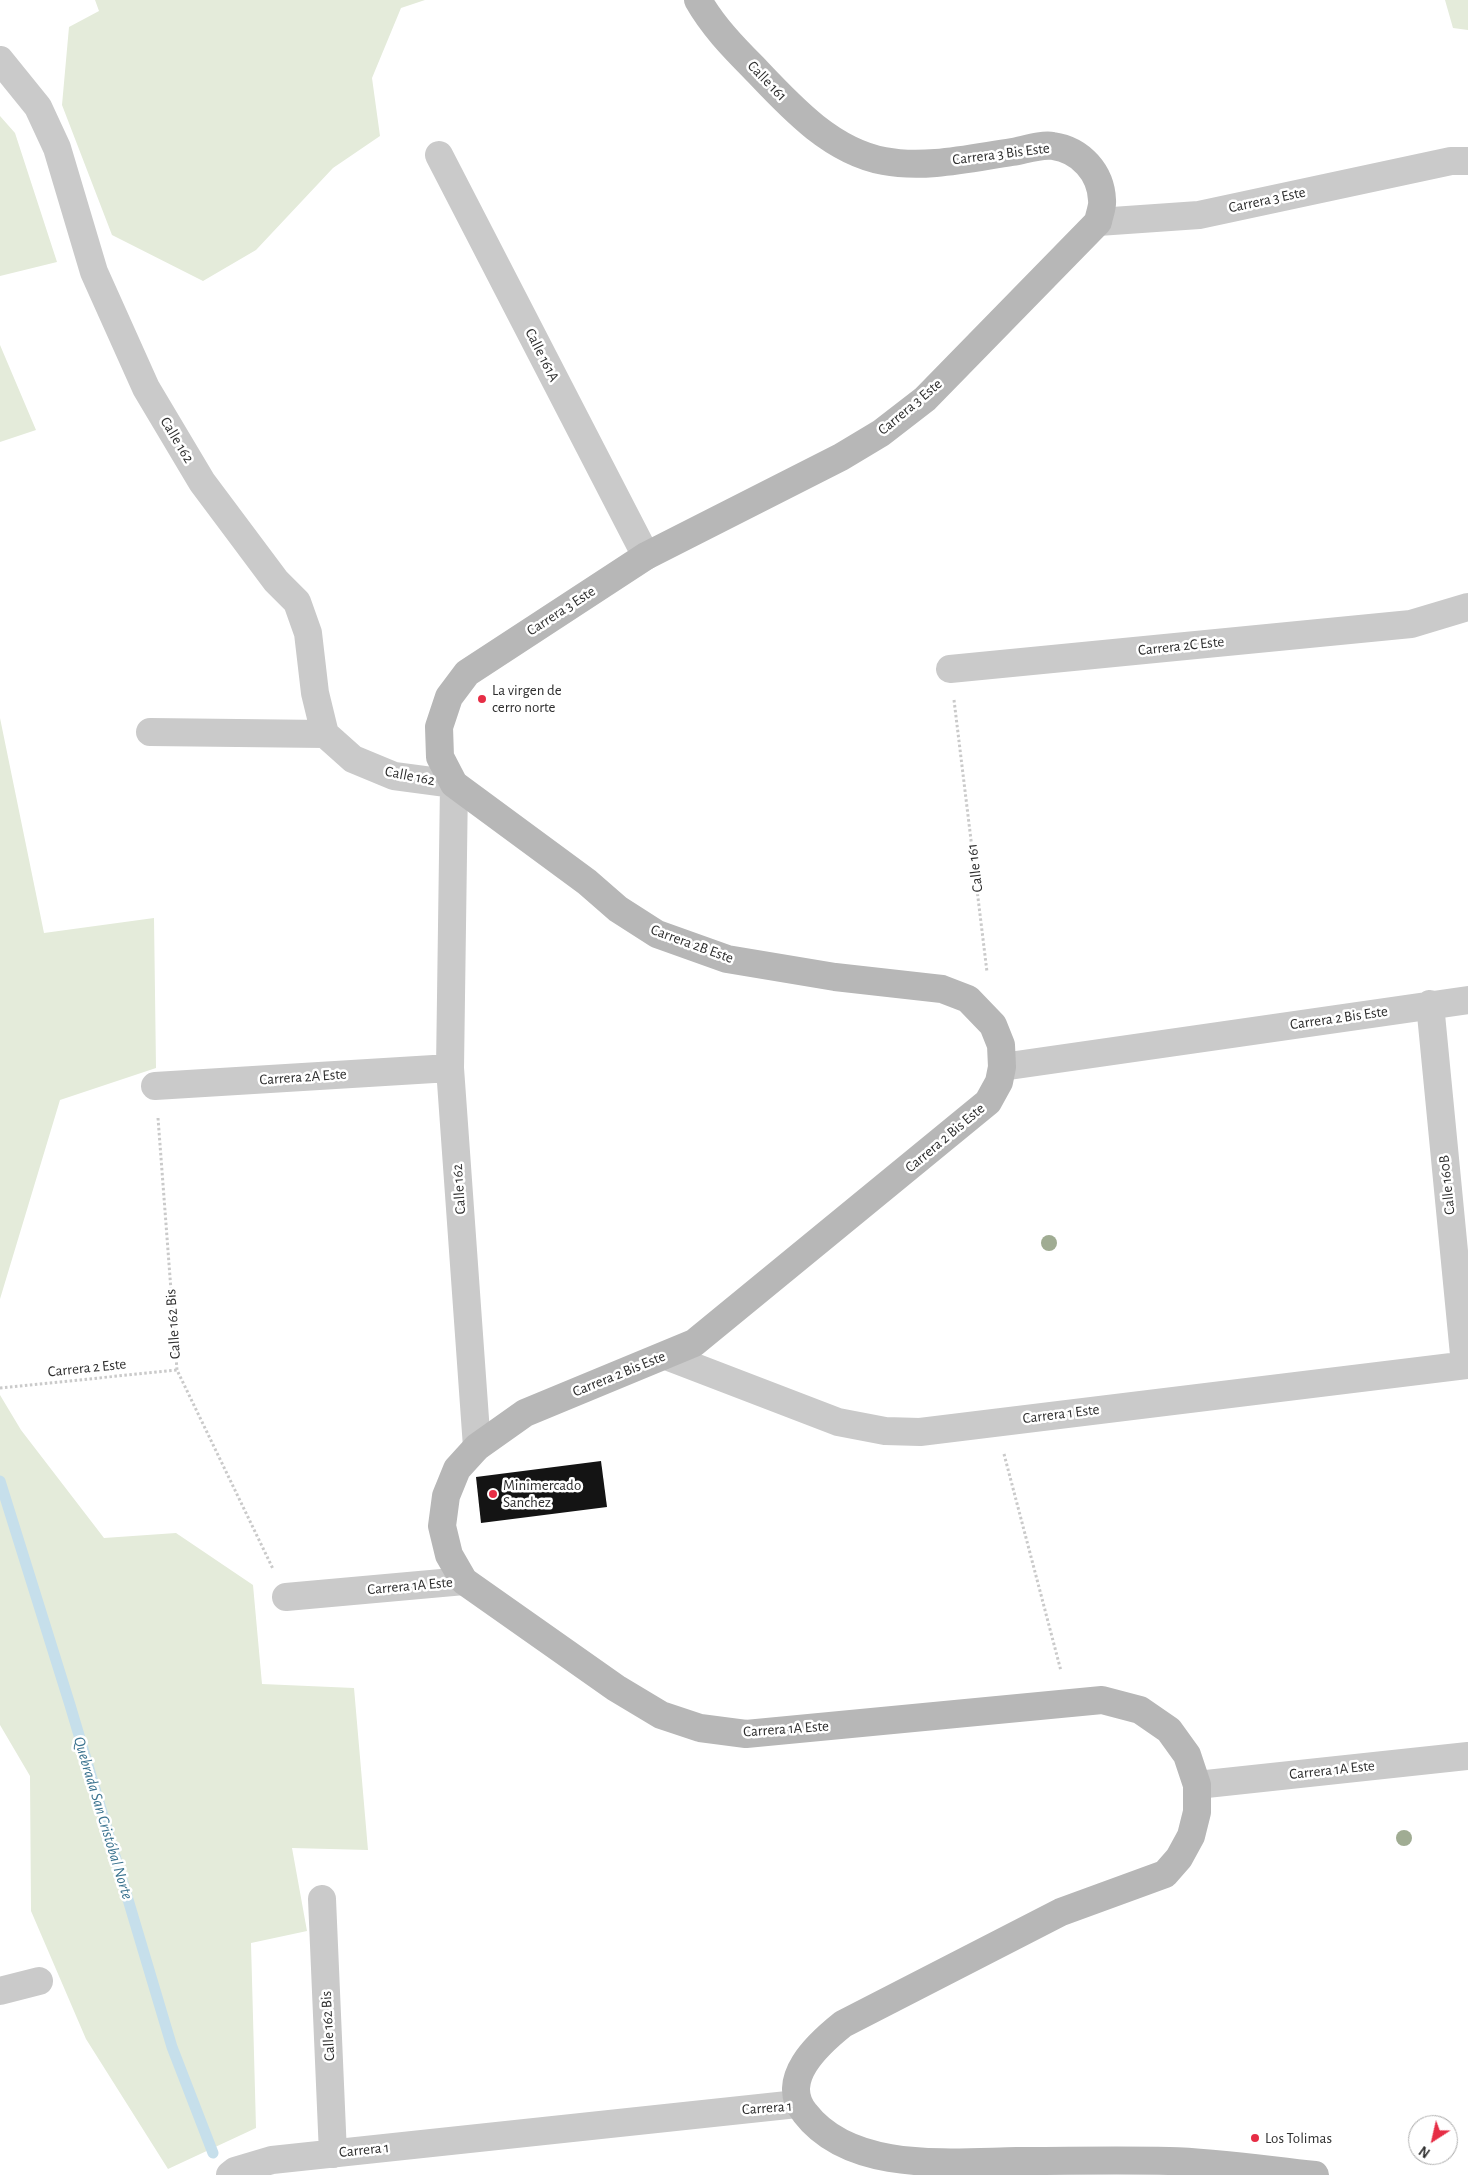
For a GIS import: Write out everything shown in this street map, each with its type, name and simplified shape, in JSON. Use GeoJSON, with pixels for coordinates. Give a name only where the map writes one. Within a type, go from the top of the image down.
{"type":"FeatureCollection","features":[{"type":"Feature","properties":{"kind":"street","name":"Calle 161"},"geometry":{"type":"LineString","coordinates":[[698,0],[724,36],[781,97],[814,127],[849,149]]}},
{"type":"Feature","properties":{"kind":"street","name":"Calle 162"},"geometry":{"type":"LineString","coordinates":[[0,60],[38,107],[57,148],[94,272],[146,388],[202,482],[276,581],[297,602],[308,633],[315,693],[325,734],[353,759],[394,776],[454,784],[450,1068],[477,1447]]}},
{"type":"Feature","properties":{"kind":"street","name":"Carrera 3 Bis Este"},"geometry":{"type":"LineString","coordinates":[[849,149],[884,161],[925,163],[1053,145],[1079,155],[1093,169],[1100,184],[1102,202],[1098,222]]}},
{"type":"Feature","properties":{"kind":"street","name":"Calle 161A"},"geometry":{"type":"LineString","coordinates":[[438,155],[646,556]]}},
{"type":"Feature","properties":{"kind":"street","name":"Carrera 3 Este"},"geometry":{"type":"LineString","coordinates":[[454,784],[440,757],[439,727],[448,697],[467,673],[646,556],[841,457],[881,432],[925,399],[1098,222],[1199,215],[1452,161],[1468,161]]}},
{"type":"Feature","properties":{"kind":"street","name":"Carrera 2C Este"},"geometry":{"type":"LineString","coordinates":[[950,669],[1411,624],[1468,607]]}},
{"type":"Feature","properties":{"kind":"street"},"geometry":{"type":"LineString","coordinates":[[150,732],[325,734]]}},
{"type":"Feature","properties":{"kind":"street","name":"Carrera 2B Este"},"geometry":{"type":"LineString","coordinates":[[454,784],[587,882],[618,909],[657,934],[727,959],[835,977],[942,989],[968,999],[993,1025],[1001,1045],[1002,1067]]}},
{"type":"Feature","properties":{"kind":"street","name":"Carrera 2 Bis Este"},"geometry":{"type":"LineString","coordinates":[[477,1447],[525,1413],[694,1343],[966,1122],[988,1102],[999,1082],[1002,1067],[1468,1000]]}},
{"type":"Feature","properties":{"kind":"street","name":"Calle 160B"},"geometry":{"type":"LineString","coordinates":[[1430,1004],[1467,1365]]}},
{"type":"Feature","properties":{"kind":"street","name":"Carrera 2A Este"},"geometry":{"type":"LineString","coordinates":[[155,1086],[450,1068]]}},
{"type":"Feature","properties":{"kind":"street","name":"Carrera 1 Este"},"geometry":{"type":"LineString","coordinates":[[666,1356],[838,1422],[885,1431],[920,1432],[1467,1365]]}},
{"type":"Feature","properties":{"kind":"street"},"geometry":{"type":"LineString","coordinates":[[464,1581],[449,1555],[442,1526],[446,1496],[457,1469],[477,1447]]}},
{"type":"Feature","properties":{"kind":"street","name":"Carrera 1A Este"},"geometry":{"type":"LineString","coordinates":[[286,1596],[464,1581],[616,1688],[661,1715],[700,1728],[746,1734],[1102,1700],[1140,1710],[1169,1730],[1187,1755],[1197,1784],[1197,1812],[1192,1836],[1179,1858],[1165,1874],[1061,1912],[843,2024],[822,2041],[805,2061],[797,2080],[798,2104]]}},
{"type":"Feature","properties":{"kind":"street","name":"Carrera 1A Este"},"geometry":{"type":"LineString","coordinates":[[1197,1784],[1468,1756]]}},
{"type":"Feature","properties":{"kind":"street","name":"Calle 162 Bis"},"geometry":{"type":"LineString","coordinates":[[322,1899],[333,2154]]}},
{"type":"Feature","properties":{"kind":"street"},"geometry":{"type":"LineString","coordinates":[[0,1991],[39,1981]]}},
{"type":"Feature","properties":{"kind":"street","name":"Carrera 1"},"geometry":{"type":"LineString","coordinates":[[232,2173],[272,2160],[798,2104],[814,2125],[832,2138],[862,2151],[898,2159],[939,2163],[1171,2161],[1315,2175]]}},
{"type":"Feature","properties":{"kind":"path","name":"Calle 161"},"geometry":{"type":"LineString","coordinates":[[950,669],[988,975]]}},
{"type":"Feature","properties":{"kind":"path","name":"Calle 162 Bis"},"geometry":{"type":"LineString","coordinates":[[155,1086],[177,1370],[286,1596]]}},
{"type":"Feature","properties":{"kind":"path","name":"Carrera 2 Este"},"geometry":{"type":"LineString","coordinates":[[0,1388],[177,1370]]}},
{"type":"Feature","properties":{"kind":"path"},"geometry":{"type":"LineString","coordinates":[[996,1422],[1069,1704]]}},
{"type":"Feature","properties":{"kind":"green space"},"geometry":{"type":"Polygon","coordinates":[[[95,0],[425,0],[401,8],[372,78],[380,136],[333,168],[256,250],[203,281],[112,235],[62,105],[69,27],[99,11],[95,0]]]}},
{"type":"Feature","properties":{"kind":"green space"},"geometry":{"type":"Polygon","coordinates":[[[1445,0],[1468,0],[1468,30],[1453,28],[1445,0]]]}},
{"type":"Feature","properties":{"kind":"green space"},"geometry":{"type":"Polygon","coordinates":[[[0,116],[15,133],[57,262],[0,276],[0,116]]]}},
{"type":"Feature","properties":{"kind":"green space"},"geometry":{"type":"Polygon","coordinates":[[[0,345],[36,430],[0,442],[0,345]]]}},
{"type":"Feature","properties":{"kind":"green space"},"geometry":{"type":"Polygon","coordinates":[[[0,718],[44,933],[154,918],[156,1068],[60,1100],[0,1299],[0,718]]]}},
{"type":"Feature","properties":{"kind":"green space"},"geometry":{"type":"Polygon","coordinates":[[[0,1395],[21,1430],[104,1538],[176,1533],[253,1585],[262,1684],[354,1688],[368,1850],[292,1848],[307,1931],[251,1943],[256,2128],[168,2169],[86,2039],[31,1911],[30,1776],[0,1725],[0,1395]]]}},
{"type":"Feature","properties":{"kind":"building"},"geometry":{"type":"Polygon","coordinates":[[[601,1461],[607,1507],[481,1523],[476,1477],[601,1461]]]}},
{"type":"Feature","properties":{"kind":"waterway","name":"Quebrada San Cristóbal Norte"},"geometry":{"type":"LineString","coordinates":[[0,1481],[70,1705],[172,2047],[213,2153]]}},
{"type":"Feature","properties":{"kind":"place","name":"La virgen de cerro norte"},"geometry":{"type":"Point","coordinates":[482,699]}},
{"type":"Feature","properties":{"kind":"place","name":"Minimercado Sanchez"},"geometry":{"type":"Point","coordinates":[493,1494]}},
{"type":"Feature","properties":{"kind":"place","name":"Los Tolimas"},"geometry":{"type":"Point","coordinates":[1255,2138]}}]}
